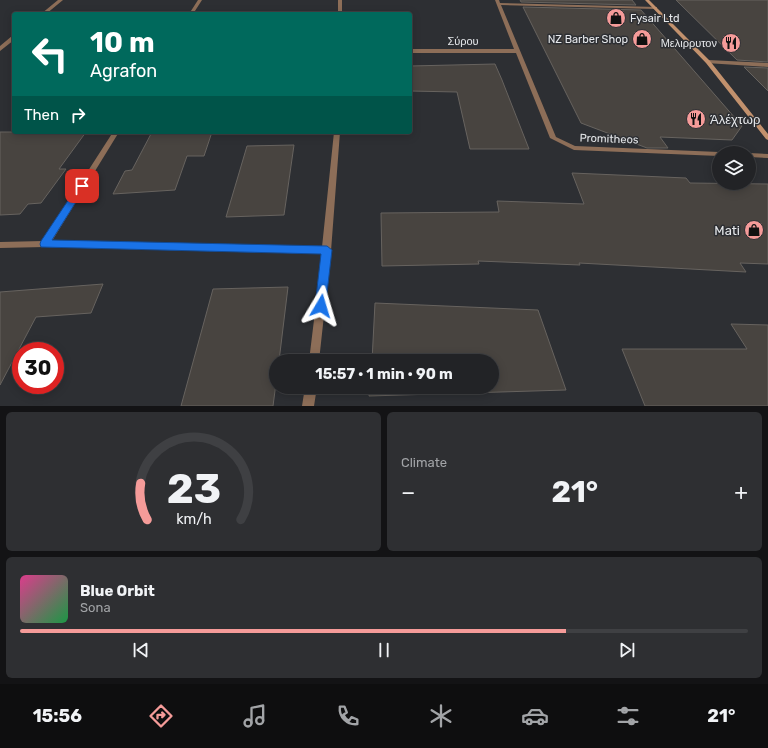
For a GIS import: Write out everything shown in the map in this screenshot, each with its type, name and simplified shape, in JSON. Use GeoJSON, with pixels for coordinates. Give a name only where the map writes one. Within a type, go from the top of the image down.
{"type":"FeatureCollection","features":[{"type":"Feature","properties":{"kind":"main road"},"geometry":{"type":"LineString","coordinates":[[647,0],[708,62],[768,138]]}},
{"type":"Feature","properties":{"kind":"street"},"geometry":{"type":"LineString","coordinates":[[46,12],[61,0]]}},
{"type":"Feature","properties":{"kind":"street"},"geometry":{"type":"LineString","coordinates":[[192,12],[200,0]]}},
{"type":"Feature","properties":{"kind":"street"},"geometry":{"type":"LineString","coordinates":[[340,0],[340,12]]}},
{"type":"Feature","properties":{"kind":"street"},"geometry":{"type":"LineString","coordinates":[[497,2],[655,8]]}},
{"type":"Feature","properties":{"kind":"street","name":"Promitheos"},"geometry":{"type":"LineString","coordinates":[[497,2],[553,138],[574,148],[712,154]]}},
{"type":"Feature","properties":{"kind":"street"},"geometry":{"type":"LineString","coordinates":[[0,48],[12,39]]}},
{"type":"Feature","properties":{"kind":"street","name":"Σύρου"},"geometry":{"type":"LineString","coordinates":[[412,51],[516,51]]}},
{"type":"Feature","properties":{"kind":"street"},"geometry":{"type":"LineString","coordinates":[[708,62],[768,65]]}},
{"type":"Feature","properties":{"kind":"street"},"geometry":{"type":"LineString","coordinates":[[45,244],[115,134]]}},
{"type":"Feature","properties":{"kind":"street"},"geometry":{"type":"LineString","coordinates":[[315,354],[327,250],[336,134]]}},
{"type":"Feature","properties":{"kind":"street"},"geometry":{"type":"LineString","coordinates":[[756,155],[768,156]]}},
{"type":"Feature","properties":{"kind":"street"},"geometry":{"type":"LineString","coordinates":[[0,245],[45,244],[327,250]]}},
{"type":"Feature","properties":{"kind":"street"},"geometry":{"type":"LineString","coordinates":[[308,406],[310,394]]}},
{"type":"Feature","properties":{"kind":"building"},"geometry":{"type":"Polygon","coordinates":[[[520,0],[632,0],[636,5],[521,2],[520,0]]]}},
{"type":"Feature","properties":{"kind":"building"},"geometry":{"type":"Polygon","coordinates":[[[676,0],[768,0],[768,62],[737,60],[676,0]]]}},
{"type":"Feature","properties":{"kind":"building"},"geometry":{"type":"Polygon","coordinates":[[[523,7],[641,10],[742,126],[732,140],[660,137],[668,148],[647,148],[581,123],[523,7]]]}},
{"type":"Feature","properties":{"kind":"building"},"geometry":{"type":"Polygon","coordinates":[[[495,64],[529,149],[470,149],[457,92],[412,91],[412,66],[495,64]]]}},
{"type":"Feature","properties":{"kind":"building"},"geometry":{"type":"Polygon","coordinates":[[[744,67],[768,68],[768,91],[744,67]]]}},
{"type":"Feature","properties":{"kind":"building"},"geometry":{"type":"Polygon","coordinates":[[[0,132],[12,132],[12,134],[85,134],[59,169],[66,169],[41,203],[28,204],[20,214],[0,215],[0,132]]]}},
{"type":"Feature","properties":{"kind":"building"},"geometry":{"type":"Polygon","coordinates":[[[151,134],[211,134],[204,156],[187,156],[175,190],[113,194],[125,171],[132,170],[151,134]]]}},
{"type":"Feature","properties":{"kind":"building"},"geometry":{"type":"Polygon","coordinates":[[[294,145],[284,215],[226,217],[247,146],[294,145]]]}},
{"type":"Feature","properties":{"kind":"building"},"geometry":{"type":"Polygon","coordinates":[[[572,173],[686,178],[690,183],[712,183],[712,190],[756,190],[756,184],[768,184],[768,264],[740,263],[746,272],[579,263],[580,265],[478,261],[479,264],[382,266],[381,213],[499,212],[497,201],[584,204],[572,173]]]}},
{"type":"Feature","properties":{"kind":"building"},"geometry":{"type":"Polygon","coordinates":[[[103,284],[91,313],[36,317],[23,342],[12,342],[12,362],[0,385],[0,292],[103,284]]]}},
{"type":"Feature","properties":{"kind":"building"},"geometry":{"type":"Polygon","coordinates":[[[288,287],[280,354],[269,354],[269,394],[275,394],[273,406],[181,406],[213,289],[288,287]]]}},
{"type":"Feature","properties":{"kind":"building"},"geometry":{"type":"Polygon","coordinates":[[[375,303],[538,310],[566,390],[499,392],[499,354],[372,354],[375,303]]]}},
{"type":"Feature","properties":{"kind":"building"},"geometry":{"type":"Polygon","coordinates":[[[731,324],[768,325],[768,406],[645,406],[622,349],[747,349],[731,324]]]}},
{"type":"Feature","properties":{"kind":"building"},"geometry":{"type":"Polygon","coordinates":[[[369,394],[435,394],[369,396],[369,394]]]}},
{"type":"Feature","properties":{"kind":"place","name":"Fysair Ltd"},"geometry":{"type":"Point","coordinates":[616,18]}},
{"type":"Feature","properties":{"kind":"place","name":"NZ Barber Shop"},"geometry":{"type":"Point","coordinates":[642,39]}},
{"type":"Feature","properties":{"kind":"place","name":"Μελιρρυτον"},"geometry":{"type":"Point","coordinates":[731,43]}},
{"type":"Feature","properties":{"kind":"place","name":"Άλέχτωρ"},"geometry":{"type":"Point","coordinates":[696,119]}},
{"type":"Feature","properties":{"kind":"place","name":"Mati"},"geometry":{"type":"Point","coordinates":[754,230]}},
{"type":"Feature","properties":{"kind":"route"},"geometry":{"type":"LineString","coordinates":[[82,186],[45,244],[327,250],[321,306]]}}]}
